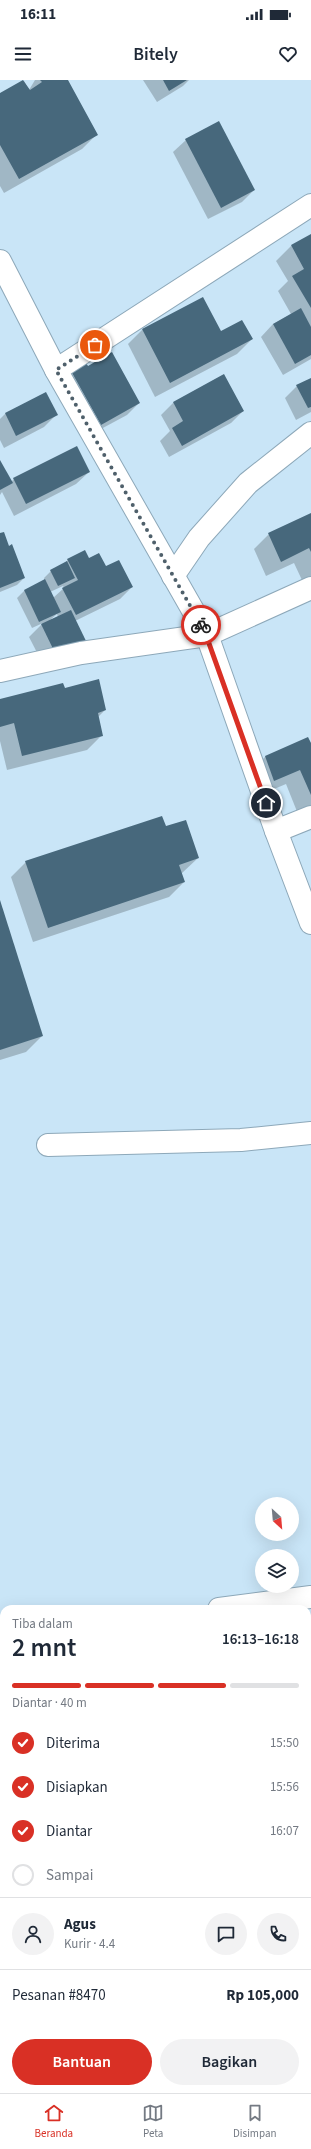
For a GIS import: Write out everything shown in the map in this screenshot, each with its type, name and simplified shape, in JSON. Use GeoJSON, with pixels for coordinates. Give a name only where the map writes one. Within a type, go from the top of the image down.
{"type":"FeatureCollection","features":[{"type":"Feature","properties":{"kind":"street"},"geometry":{"type":"LineString","coordinates":[[56,370],[311,205]]}},
{"type":"Feature","properties":{"kind":"street"},"geometry":{"type":"LineString","coordinates":[[0,261],[56,370],[206,635],[276,831],[311,923]]}},
{"type":"Feature","properties":{"kind":"street"},"geometry":{"type":"LineString","coordinates":[[173,576],[198,538],[248,483],[311,433]]}},
{"type":"Feature","properties":{"kind":"street"},"geometry":{"type":"LineString","coordinates":[[0,671],[81,653],[206,635],[311,588]]}},
{"type":"Feature","properties":{"kind":"street"},"geometry":{"type":"LineString","coordinates":[[276,831],[311,817]]}},
{"type":"Feature","properties":{"kind":"street"},"geometry":{"type":"LineString","coordinates":[[48,1145],[241,1140],[311,1133]]}},
{"type":"Feature","properties":{"kind":"street"},"geometry":{"type":"LineString","coordinates":[[250,1605],[311,1597]]}},
{"type":"Feature","properties":{"kind":"building"},"geometry":{"type":"Polygon","coordinates":[[[23,80],[30,90],[42,82],[40,80],[68,80],[98,135],[19,179],[0,145],[0,93],[23,80]]]}},
{"type":"Feature","properties":{"kind":"building"},"geometry":{"type":"Polygon","coordinates":[[[163,80],[187,80],[169,91],[163,80]]]}},
{"type":"Feature","properties":{"kind":"building"},"geometry":{"type":"Polygon","coordinates":[[[219,121],[255,190],[221,208],[185,139],[219,121]]]}},
{"type":"Feature","properties":{"kind":"building"},"geometry":{"type":"Polygon","coordinates":[[[311,234],[311,308],[292,276],[304,269],[291,245],[311,234]]]}},
{"type":"Feature","properties":{"kind":"building"},"geometry":{"type":"Polygon","coordinates":[[[203,297],[221,331],[242,320],[253,339],[170,383],[142,329],[203,297]]]}},
{"type":"Feature","properties":{"kind":"building"},"geometry":{"type":"Polygon","coordinates":[[[301,308],[311,327],[311,355],[295,364],[273,324],[301,308]]]}},
{"type":"Feature","properties":{"kind":"building"},"geometry":{"type":"Polygon","coordinates":[[[112,352],[140,403],[101,425],[70,369],[85,361],[88,366],[112,352]]]}},
{"type":"Feature","properties":{"kind":"building"},"geometry":{"type":"Polygon","coordinates":[[[224,374],[244,411],[182,446],[172,428],[183,421],[173,402],[224,374]]]}},
{"type":"Feature","properties":{"kind":"building"},"geometry":{"type":"Polygon","coordinates":[[[311,378],[311,407],[308,408],[296,385],[311,378]]]}},
{"type":"Feature","properties":{"kind":"building"},"geometry":{"type":"Polygon","coordinates":[[[46,392],[58,415],[16,436],[5,413],[46,392]]]}},
{"type":"Feature","properties":{"kind":"building"},"geometry":{"type":"Polygon","coordinates":[[[77,446],[90,472],[26,504],[13,478],[77,446]]]}},
{"type":"Feature","properties":{"kind":"building"},"geometry":{"type":"Polygon","coordinates":[[[0,460],[13,483],[0,490],[0,460]]]}},
{"type":"Feature","properties":{"kind":"building"},"geometry":{"type":"Polygon","coordinates":[[[311,513],[311,552],[309,548],[281,562],[268,533],[311,513]]]}},
{"type":"Feature","properties":{"kind":"building"},"geometry":{"type":"Polygon","coordinates":[[[4,532],[9,546],[12,544],[25,578],[0,588],[0,533],[4,532]]]}},
{"type":"Feature","properties":{"kind":"building"},"geometry":{"type":"Polygon","coordinates":[[[85,550],[89,558],[99,553],[106,566],[119,560],[133,587],[76,615],[62,588],[78,580],[67,559],[85,550]]]}},
{"type":"Feature","properties":{"kind":"building"},"geometry":{"type":"Polygon","coordinates":[[[67,561],[75,578],[58,586],[50,570],[67,561]]]}},
{"type":"Feature","properties":{"kind":"building"},"geometry":{"type":"Polygon","coordinates":[[[45,579],[61,612],[39,622],[24,590],[45,579]]]}},
{"type":"Feature","properties":{"kind":"building"},"geometry":{"type":"Polygon","coordinates":[[[71,610],[87,643],[57,657],[41,624],[71,610]]]}},
{"type":"Feature","properties":{"kind":"building"},"geometry":{"type":"Polygon","coordinates":[[[99,679],[106,710],[98,713],[103,736],[22,756],[14,723],[0,727],[0,699],[63,683],[65,688],[99,679]]]}},
{"type":"Feature","properties":{"kind":"building"},"geometry":{"type":"Polygon","coordinates":[[[308,737],[311,743],[311,795],[300,770],[274,781],[265,756],[308,737]]]}},
{"type":"Feature","properties":{"kind":"building"},"geometry":{"type":"Polygon","coordinates":[[[162,816],[166,826],[186,820],[199,858],[179,865],[185,882],[48,928],[25,861],[162,816]]]}},
{"type":"Feature","properties":{"kind":"building"},"geometry":{"type":"Polygon","coordinates":[[[0,900],[43,1036],[0,1050],[0,900]]]}},
{"type":"Feature","properties":{"kind":"way so far"},"geometry":{"type":"LineString","coordinates":[[95,345],[56,370],[201,625]]}},
{"type":"Feature","properties":{"kind":"route"},"geometry":{"type":"LineString","coordinates":[[201,625],[206,635],[266,803]]}}]}
